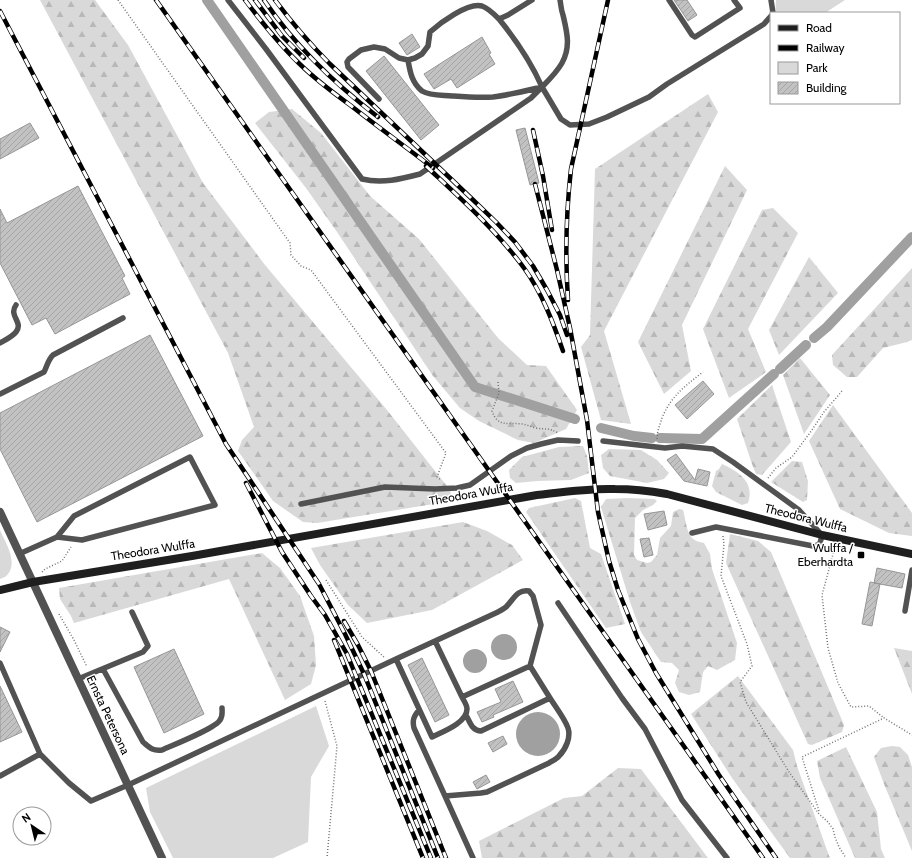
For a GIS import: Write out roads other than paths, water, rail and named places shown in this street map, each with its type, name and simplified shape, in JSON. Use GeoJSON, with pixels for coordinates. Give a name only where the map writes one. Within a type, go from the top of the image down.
{"type":"FeatureCollection","features":[{"type":"Feature","properties":{"kind":"street","name":"Theodora Wulffa"},"geometry":{"type":"LineString","coordinates":[[0,590],[33,582],[264,544],[537,495],[582,490],[641,490],[667,494],[834,538],[912,554]]}},
{"type":"Feature","properties":{"kind":"street","name":"Ernsta Petersona"},"geometry":{"type":"LineString","coordinates":[[0,512],[162,858]]}},
{"type":"Feature","properties":{"kind":"lane"},"geometry":{"type":"LineString","coordinates":[[228,0],[362,179],[384,182],[399,180],[420,174],[531,98],[542,87],[562,63],[567,48],[567,30],[560,0]]}},
{"type":"Feature","properties":{"kind":"lane"},"geometry":{"type":"LineString","coordinates":[[499,19],[532,0]]}},
{"type":"Feature","properties":{"kind":"lane"},"geometry":{"type":"LineString","coordinates":[[669,0],[692,35],[695,37],[740,8],[734,0]]}},
{"type":"Feature","properties":{"kind":"lane"},"geometry":{"type":"LineString","coordinates":[[771,0],[773,12]]}},
{"type":"Feature","properties":{"kind":"lane"},"geometry":{"type":"LineString","coordinates":[[379,99],[348,67],[347,62],[349,59],[361,50],[374,47],[385,49],[399,58],[408,60],[415,58],[422,54],[428,46],[430,32],[462,10],[476,5],[483,6],[492,12],[509,31],[527,58],[561,119],[570,125],[589,124],[649,97],[667,84],[764,24],[770,17]]}},
{"type":"Feature","properties":{"kind":"lane"},"geometry":{"type":"LineString","coordinates":[[408,60],[410,75],[413,81],[422,91],[430,94],[493,97],[542,87]]}},
{"type":"Feature","properties":{"kind":"lane"},"geometry":{"type":"LineString","coordinates":[[0,344],[17,331],[18,322],[13,311],[16,305]]}},
{"type":"Feature","properties":{"kind":"lane"},"geometry":{"type":"LineString","coordinates":[[0,394],[44,372],[52,355],[123,318]]}},
{"type":"Feature","properties":{"kind":"lane"},"geometry":{"type":"LineString","coordinates":[[301,504],[385,487],[435,489],[470,485],[511,456],[534,446],[558,440],[578,441]]}},
{"type":"Feature","properties":{"kind":"lane"},"geometry":{"type":"LineString","coordinates":[[603,442],[666,448],[682,446],[713,449],[799,510],[822,535],[818,546],[813,546],[716,527],[692,533]]}},
{"type":"Feature","properties":{"kind":"lane"},"geometry":{"type":"LineString","coordinates":[[19,554],[57,537],[74,516],[190,456],[215,506],[82,540],[57,537]]}},
{"type":"Feature","properties":{"kind":"lane"},"geometry":{"type":"LineString","coordinates":[[905,611],[912,570]]}},
{"type":"Feature","properties":{"kind":"lane"},"geometry":{"type":"LineString","coordinates":[[0,663],[40,754],[68,783],[91,801],[498,612],[506,607],[517,594],[524,590],[529,591],[533,596],[541,625],[530,666],[568,727],[569,734],[566,746],[558,758],[487,792],[444,796]]}},
{"type":"Feature","properties":{"kind":"lane"},"geometry":{"type":"LineString","coordinates":[[558,603],[622,698],[645,729],[682,800],[727,858]]}},
{"type":"Feature","properties":{"kind":"lane"},"geometry":{"type":"LineString","coordinates":[[78,680],[143,652],[148,646],[132,612]]}},
{"type":"Feature","properties":{"kind":"lane"},"geometry":{"type":"LineString","coordinates":[[435,641],[467,708],[466,715],[473,728],[478,732],[550,698]]}},
{"type":"Feature","properties":{"kind":"lane"},"geometry":{"type":"LineString","coordinates":[[393,660],[432,737],[454,727],[466,715]]}},
{"type":"Feature","properties":{"kind":"lane"},"geometry":{"type":"LineString","coordinates":[[462,697],[530,666]]}},
{"type":"Feature","properties":{"kind":"lane"},"geometry":{"type":"LineString","coordinates":[[103,669],[143,742],[150,748],[156,750],[162,750],[212,727],[220,721],[222,708]]}},
{"type":"Feature","properties":{"kind":"lane"},"geometry":{"type":"LineString","coordinates":[[419,710],[415,715],[413,723],[414,728],[473,858]]}},
{"type":"Feature","properties":{"kind":"lane"},"geometry":{"type":"LineString","coordinates":[[0,776],[40,754]]}},
{"type":"Feature","properties":{"kind":"waterway"},"geometry":{"type":"LineString","coordinates":[[207,0],[475,387],[575,419]]}},
{"type":"Feature","properties":{"kind":"waterway"},"geometry":{"type":"LineString","coordinates":[[814,338],[827,327],[912,237]]}},
{"type":"Feature","properties":{"kind":"waterway"},"geometry":{"type":"LineString","coordinates":[[780,369],[806,345]]}},
{"type":"Feature","properties":{"kind":"waterway"},"geometry":{"type":"LineString","coordinates":[[660,438],[702,439],[774,374]]}},
{"type":"Feature","properties":{"kind":"waterway"},"geometry":{"type":"LineString","coordinates":[[601,428],[634,436],[652,438]]}},
{"type":"Feature","properties":{"kind":"railway"},"geometry":{"type":"LineString","coordinates":[[156,0],[763,858]]}},
{"type":"Feature","properties":{"kind":"railway"},"geometry":{"type":"LineString","coordinates":[[245,0],[266,27],[310,74],[433,168]]}},
{"type":"Feature","properties":{"kind":"railway"},"geometry":{"type":"LineString","coordinates":[[255,0],[282,36],[304,58]]}},
{"type":"Feature","properties":{"kind":"railway"},"geometry":{"type":"LineString","coordinates":[[264,0],[302,49],[331,78],[378,117]]}},
{"type":"Feature","properties":{"kind":"railway"},"geometry":{"type":"LineString","coordinates":[[275,0],[315,49],[515,242],[533,266],[547,290],[560,315],[567,335]]}},
{"type":"Feature","properties":{"kind":"railway"},"geometry":{"type":"LineString","coordinates":[[568,300],[566,234],[571,169],[608,0]]}},
{"type":"Feature","properties":{"kind":"railway"},"geometry":{"type":"LineString","coordinates":[[0,11],[226,444],[319,584],[345,634],[364,674],[438,858]]}},
{"type":"Feature","properties":{"kind":"railway"},"geometry":{"type":"LineString","coordinates":[[533,130],[543,176],[552,230]]}},
{"type":"Feature","properties":{"kind":"railway"},"geometry":{"type":"LineString","coordinates":[[426,166],[490,227],[524,268],[536,287],[546,308],[563,351]]}},
{"type":"Feature","properties":{"kind":"railway"},"geometry":{"type":"LineString","coordinates":[[535,184],[570,328],[587,420],[598,512],[609,561],[618,590],[638,639],[656,673],[719,775],[776,858]]}},
{"type":"Feature","properties":{"kind":"railway"},"geometry":{"type":"LineString","coordinates":[[246,483],[282,552],[325,615],[347,654],[431,858]]}},
{"type":"Feature","properties":{"kind":"railway"},"geometry":{"type":"LineString","coordinates":[[344,621],[371,671],[446,858]]}},
{"type":"Feature","properties":{"kind":"railway"},"geometry":{"type":"LineString","coordinates":[[334,640],[423,858]]}},
{"type":"Feature","properties":{"kind":"place","name":"Wulffa / Eberhardta"},"geometry":{"type":"Point","coordinates":[861,555]}}]}
